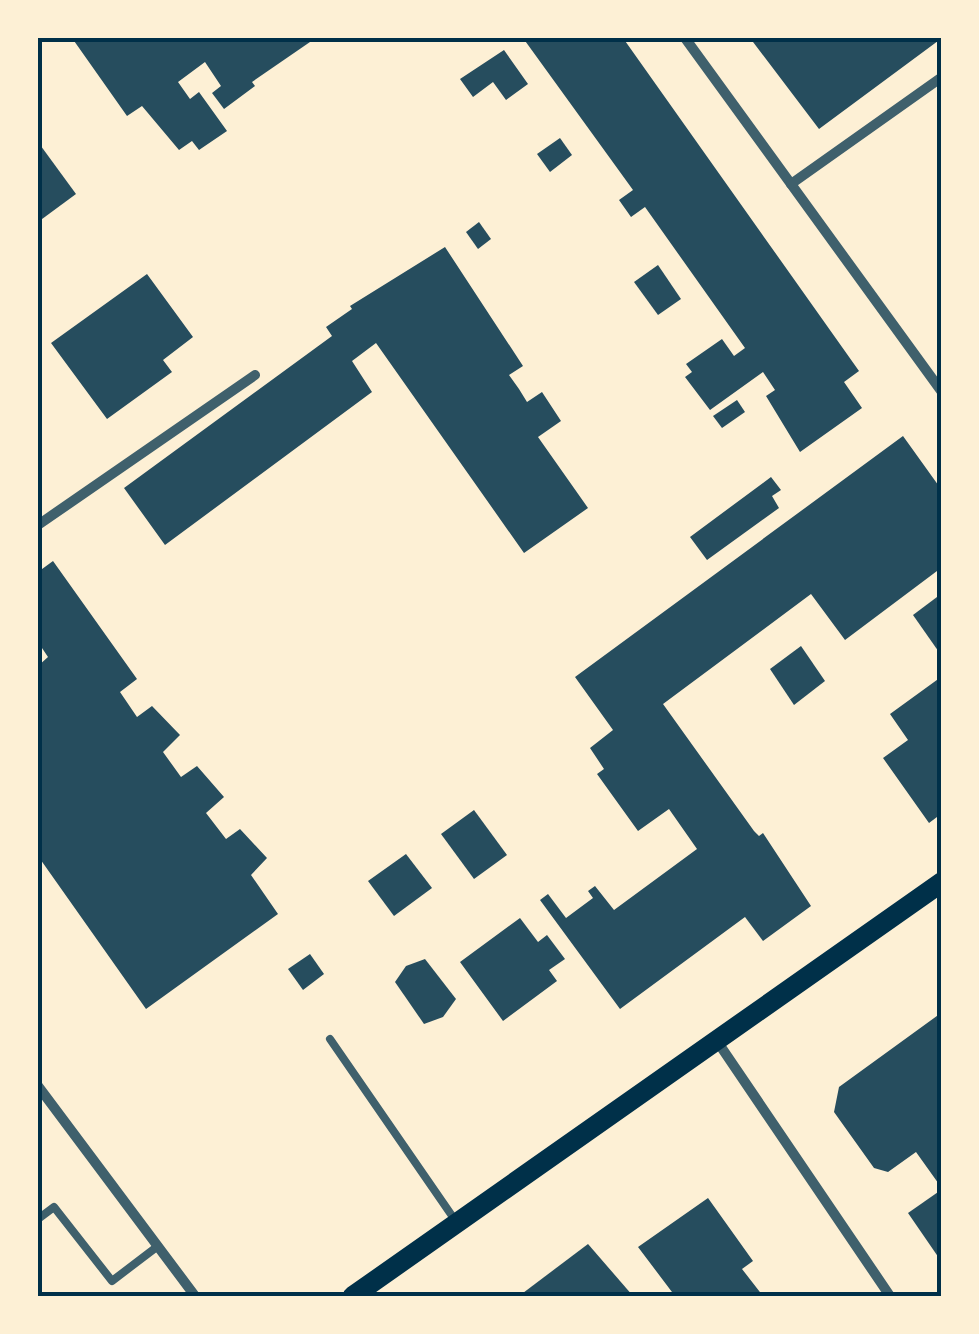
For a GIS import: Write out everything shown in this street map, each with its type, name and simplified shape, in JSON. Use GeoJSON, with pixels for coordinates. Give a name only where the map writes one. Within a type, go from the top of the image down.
{"type":"FeatureCollection","features":[{"type":"Feature","properties":{"kind":"main road"},"geometry":{"type":"LineString","coordinates":[[353,1296],[942,882]]}},
{"type":"Feature","properties":{"kind":"street"},"geometry":{"type":"LineString","coordinates":[[685,38],[942,392]]}},
{"type":"Feature","properties":{"kind":"street"},"geometry":{"type":"LineString","coordinates":[[791,184],[942,77]]}},
{"type":"Feature","properties":{"kind":"street"},"geometry":{"type":"LineString","coordinates":[[38,525],[256,376]]}},
{"type":"Feature","properties":{"kind":"street"},"geometry":{"type":"LineString","coordinates":[[717,1041],[890,1296]]}},
{"type":"Feature","properties":{"kind":"street"},"geometry":{"type":"LineString","coordinates":[[38,1088],[196,1296]]}},
{"type":"Feature","properties":{"kind":"lane"},"geometry":{"type":"LineString","coordinates":[[330,1039],[457,1223]]}},
{"type":"Feature","properties":{"kind":"lane"},"geometry":{"type":"LineString","coordinates":[[38,1219],[54,1208],[112,1281],[158,1246]]}},
{"type":"Feature","properties":{"kind":"building"},"geometry":{"type":"Polygon","coordinates":[[[72,38],[308,38],[310,42],[252,82],[255,86],[224,109],[212,93],[221,86],[205,62],[178,82],[190,99],[199,92],[227,131],[199,150],[192,141],[179,150],[142,106],[127,116],[72,38]]]}},
{"type":"Feature","properties":{"kind":"building"},"geometry":{"type":"Polygon","coordinates":[[[523,38],[623,38],[859,371],[844,382],[862,408],[800,452],[766,396],[775,390],[763,372],[710,410],[685,377],[692,372],[686,364],[722,339],[734,356],[745,348],[645,207],[631,217],[619,200],[633,190],[523,38]]]}},
{"type":"Feature","properties":{"kind":"building"},"geometry":{"type":"Polygon","coordinates":[[[750,38],[858,38],[862,42],[867,38],[942,38],[819,129],[750,38]]]}},
{"type":"Feature","properties":{"kind":"building"},"geometry":{"type":"Polygon","coordinates":[[[504,50],[528,84],[506,100],[493,82],[473,97],[460,79],[504,50]]]}},
{"type":"Feature","properties":{"kind":"building"},"geometry":{"type":"Polygon","coordinates":[[[560,138],[572,155],[550,172],[537,154],[560,138]]]}},
{"type":"Feature","properties":{"kind":"building"},"geometry":{"type":"Polygon","coordinates":[[[38,142],[76,194],[38,222],[38,142]]]}},
{"type":"Feature","properties":{"kind":"building"},"geometry":{"type":"Polygon","coordinates":[[[479,222],[491,239],[478,249],[466,232],[479,222]]]}},
{"type":"Feature","properties":{"kind":"building"},"geometry":{"type":"Polygon","coordinates":[[[445,247],[523,366],[509,375],[527,402],[542,392],[561,421],[538,437],[588,508],[524,553],[376,343],[352,361],[372,392],[165,545],[124,488],[332,336],[326,327],[352,309],[350,306],[445,247]]]}},
{"type":"Feature","properties":{"kind":"building"},"geometry":{"type":"Polygon","coordinates":[[[658,265],[681,299],[658,315],[634,282],[658,265]]]}},
{"type":"Feature","properties":{"kind":"building"},"geometry":{"type":"Polygon","coordinates":[[[147,274],[193,337],[163,360],[172,372],[107,419],[51,343],[147,274]]]}},
{"type":"Feature","properties":{"kind":"building"},"geometry":{"type":"Polygon","coordinates":[[[737,400],[745,412],[722,428],[713,416],[737,400]]]}},
{"type":"Feature","properties":{"kind":"building"},"geometry":{"type":"Polygon","coordinates":[[[903,436],[941,489],[941,568],[845,640],[811,594],[663,704],[754,831],[759,836],[763,833],[811,906],[763,941],[745,917],[620,1009],[540,900],[548,894],[566,918],[593,898],[588,891],[595,886],[614,910],[697,849],[669,809],[638,831],[597,774],[604,769],[590,748],[613,730],[575,677],[903,436]]]}},
{"type":"Feature","properties":{"kind":"building"},"geometry":{"type":"Polygon","coordinates":[[[771,477],[781,490],[772,496],[779,508],[707,560],[690,537],[771,477]]]}},
{"type":"Feature","properties":{"kind":"building"},"geometry":{"type":"Polygon","coordinates":[[[53,561],[137,679],[120,692],[137,717],[152,706],[180,735],[163,752],[181,777],[197,766],[224,797],[206,813],[226,839],[240,829],[267,858],[251,875],[278,914],[146,1009],[38,856],[38,666],[48,657],[38,642],[38,572],[53,561]]]}},
{"type":"Feature","properties":{"kind":"building"},"geometry":{"type":"Polygon","coordinates":[[[941,594],[941,655],[913,615],[941,594]]]}},
{"type":"Feature","properties":{"kind":"building"},"geometry":{"type":"Polygon","coordinates":[[[801,646],[825,681],[794,705],[770,669],[801,646]]]}},
{"type":"Feature","properties":{"kind":"building"},"geometry":{"type":"Polygon","coordinates":[[[941,677],[941,814],[929,823],[883,758],[908,740],[890,714],[941,677]]]}},
{"type":"Feature","properties":{"kind":"building"},"geometry":{"type":"Polygon","coordinates":[[[474,810],[507,855],[474,879],[441,834],[474,810]]]}},
{"type":"Feature","properties":{"kind":"building"},"geometry":{"type":"Polygon","coordinates":[[[406,854],[432,888],[394,916],[368,881],[406,854]]]}},
{"type":"Feature","properties":{"kind":"building"},"geometry":{"type":"Polygon","coordinates":[[[520,918],[538,942],[547,935],[565,959],[549,970],[557,981],[503,1021],[460,962],[520,918]]]}},
{"type":"Feature","properties":{"kind":"building"},"geometry":{"type":"Polygon","coordinates":[[[310,954],[324,974],[303,990],[288,969],[310,954]]]}},
{"type":"Feature","properties":{"kind":"building"},"geometry":{"type":"Polygon","coordinates":[[[425,959],[456,999],[443,1017],[424,1024],[395,982],[406,966],[425,959]]]}},
{"type":"Feature","properties":{"kind":"building"},"geometry":{"type":"Polygon","coordinates":[[[941,1013],[941,1187],[916,1152],[888,1172],[874,1168],[834,1112],[839,1087],[941,1013]]]}},
{"type":"Feature","properties":{"kind":"building"},"geometry":{"type":"Polygon","coordinates":[[[941,1190],[941,1261],[908,1213],[941,1190]]]}},
{"type":"Feature","properties":{"kind":"building"},"geometry":{"type":"Polygon","coordinates":[[[708,1198],[753,1261],[742,1269],[763,1296],[675,1296],[638,1247],[708,1198]]]}},
{"type":"Feature","properties":{"kind":"building"},"geometry":{"type":"Polygon","coordinates":[[[588,1244],[633,1296],[519,1296],[588,1244]]]}}]}
